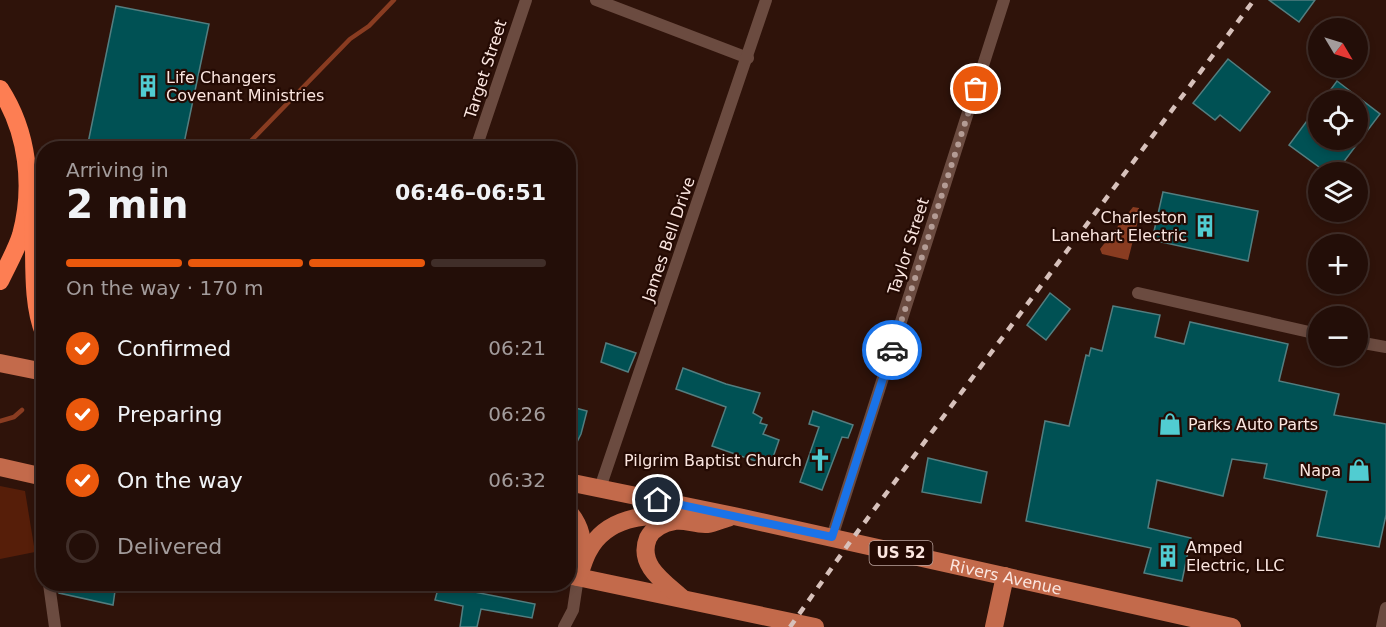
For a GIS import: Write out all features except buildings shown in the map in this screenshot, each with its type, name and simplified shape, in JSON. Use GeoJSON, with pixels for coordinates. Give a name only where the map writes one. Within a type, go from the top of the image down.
{"type":"FeatureCollection","features":[{"type":"Feature","properties":{"kind":"highway"},"geometry":{"type":"LineString","coordinates":[[0,89],[23,147],[35,229],[36,301]]}},
{"type":"Feature","properties":{"kind":"highway"},"geometry":{"type":"LineString","coordinates":[[0,281],[20,237],[28,204],[28,178]]}},
{"type":"Feature","properties":{"kind":"main road"},"geometry":{"type":"LineString","coordinates":[[0,363],[36,370]]}},
{"type":"Feature","properties":{"kind":"main road"},"geometry":{"type":"LineString","coordinates":[[0,467],[36,476]]}},
{"type":"Feature","properties":{"kind":"main road","name":"Rivers Avenue"},"geometry":{"type":"LineString","coordinates":[[576,484],[832,537],[1232,627]]}},
{"type":"Feature","properties":{"kind":"main road"},"geometry":{"type":"LineString","coordinates":[[576,571],[598,537],[612,526],[633,517],[679,514],[696,508]]}},
{"type":"Feature","properties":{"kind":"main road"},"geometry":{"type":"LineString","coordinates":[[684,600],[649,566],[644,553],[650,533],[662,524],[677,520],[707,524],[734,516]]}},
{"type":"Feature","properties":{"kind":"main road"},"geometry":{"type":"LineString","coordinates":[[576,521],[582,536],[582,556],[576,569]]}},
{"type":"Feature","properties":{"kind":"main road"},"geometry":{"type":"LineString","coordinates":[[994,627],[1005,576]]}},
{"type":"Feature","properties":{"kind":"main road"},"geometry":{"type":"LineString","coordinates":[[576,577],[815,627]]}},
{"type":"Feature","properties":{"kind":"street","name":"Target Street"},"geometry":{"type":"LineString","coordinates":[[478,141],[526,0]]}},
{"type":"Feature","properties":{"kind":"street"},"geometry":{"type":"LineString","coordinates":[[596,0],[748,57]]}},
{"type":"Feature","properties":{"kind":"street","name":"James Bell Drive"},"geometry":{"type":"LineString","coordinates":[[600,488],[766,0]]}},
{"type":"Feature","properties":{"kind":"street","name":"Taylor Street"},"geometry":{"type":"LineString","coordinates":[[832,537],[1004,0]]}},
{"type":"Feature","properties":{"kind":"street"},"geometry":{"type":"LineString","coordinates":[[1138,293],[1308,332]]}},
{"type":"Feature","properties":{"kind":"street"},"geometry":{"type":"LineString","coordinates":[[1368,344],[1386,347]]}},
{"type":"Feature","properties":{"kind":"street"},"geometry":{"type":"LineString","coordinates":[[51,591],[55,627]]}},
{"type":"Feature","properties":{"kind":"street"},"geometry":{"type":"LineString","coordinates":[[564,627],[573,610],[573,591]]}},
{"type":"Feature","properties":{"kind":"street"},"geometry":{"type":"LineString","coordinates":[[1382,627],[1386,608]]}},
{"type":"Feature","properties":{"kind":"shaded area"},"geometry":{"type":"Polygon","coordinates":[[[1133,207],[1139,208],[1139,217],[1128,260],[1102,254],[1100,249],[1133,207]]]}},
{"type":"Feature","properties":{"kind":"shaded area"},"geometry":{"type":"Polygon","coordinates":[[[0,486],[25,491],[35,552],[0,559],[0,486]]]}},
{"type":"Feature","properties":{"kind":"waterway"},"geometry":{"type":"LineString","coordinates":[[251,141],[350,39],[369,26],[394,0]]}},
{"type":"Feature","properties":{"kind":"waterway"},"geometry":{"type":"LineString","coordinates":[[0,421],[14,417],[22,410]]}},
{"type":"Feature","properties":{"kind":"railway"},"geometry":{"type":"LineString","coordinates":[[790,627],[850,542],[1254,0]]}},
{"type":"Feature","properties":{"kind":"way so far"},"geometry":{"type":"LineString","coordinates":[[892,350],[976,89]]}},
{"type":"Feature","properties":{"kind":"place","name":"Life Changers Covenant Ministries"},"geometry":{"type":"Point","coordinates":[148,86]}},
{"type":"Feature","properties":{"kind":"place","name":"Charleston Lanehart Electric"},"geometry":{"type":"Point","coordinates":[1205,226]}},
{"type":"Feature","properties":{"kind":"place","name":"Parks Auto Parts"},"geometry":{"type":"Point","coordinates":[1170,424]}},
{"type":"Feature","properties":{"kind":"place","name":"Pilgrim Baptist Church"},"geometry":{"type":"Point","coordinates":[820,460]}},
{"type":"Feature","properties":{"kind":"place","name":"Napa"},"geometry":{"type":"Point","coordinates":[1359,470]}},
{"type":"Feature","properties":{"kind":"place","name":"Amped Electric, LLC"},"geometry":{"type":"Point","coordinates":[1168,556]}},
{"type":"Feature","properties":{"kind":"route"},"geometry":{"type":"LineString","coordinates":[[658,500],[832,537],[892,350]]}}]}
